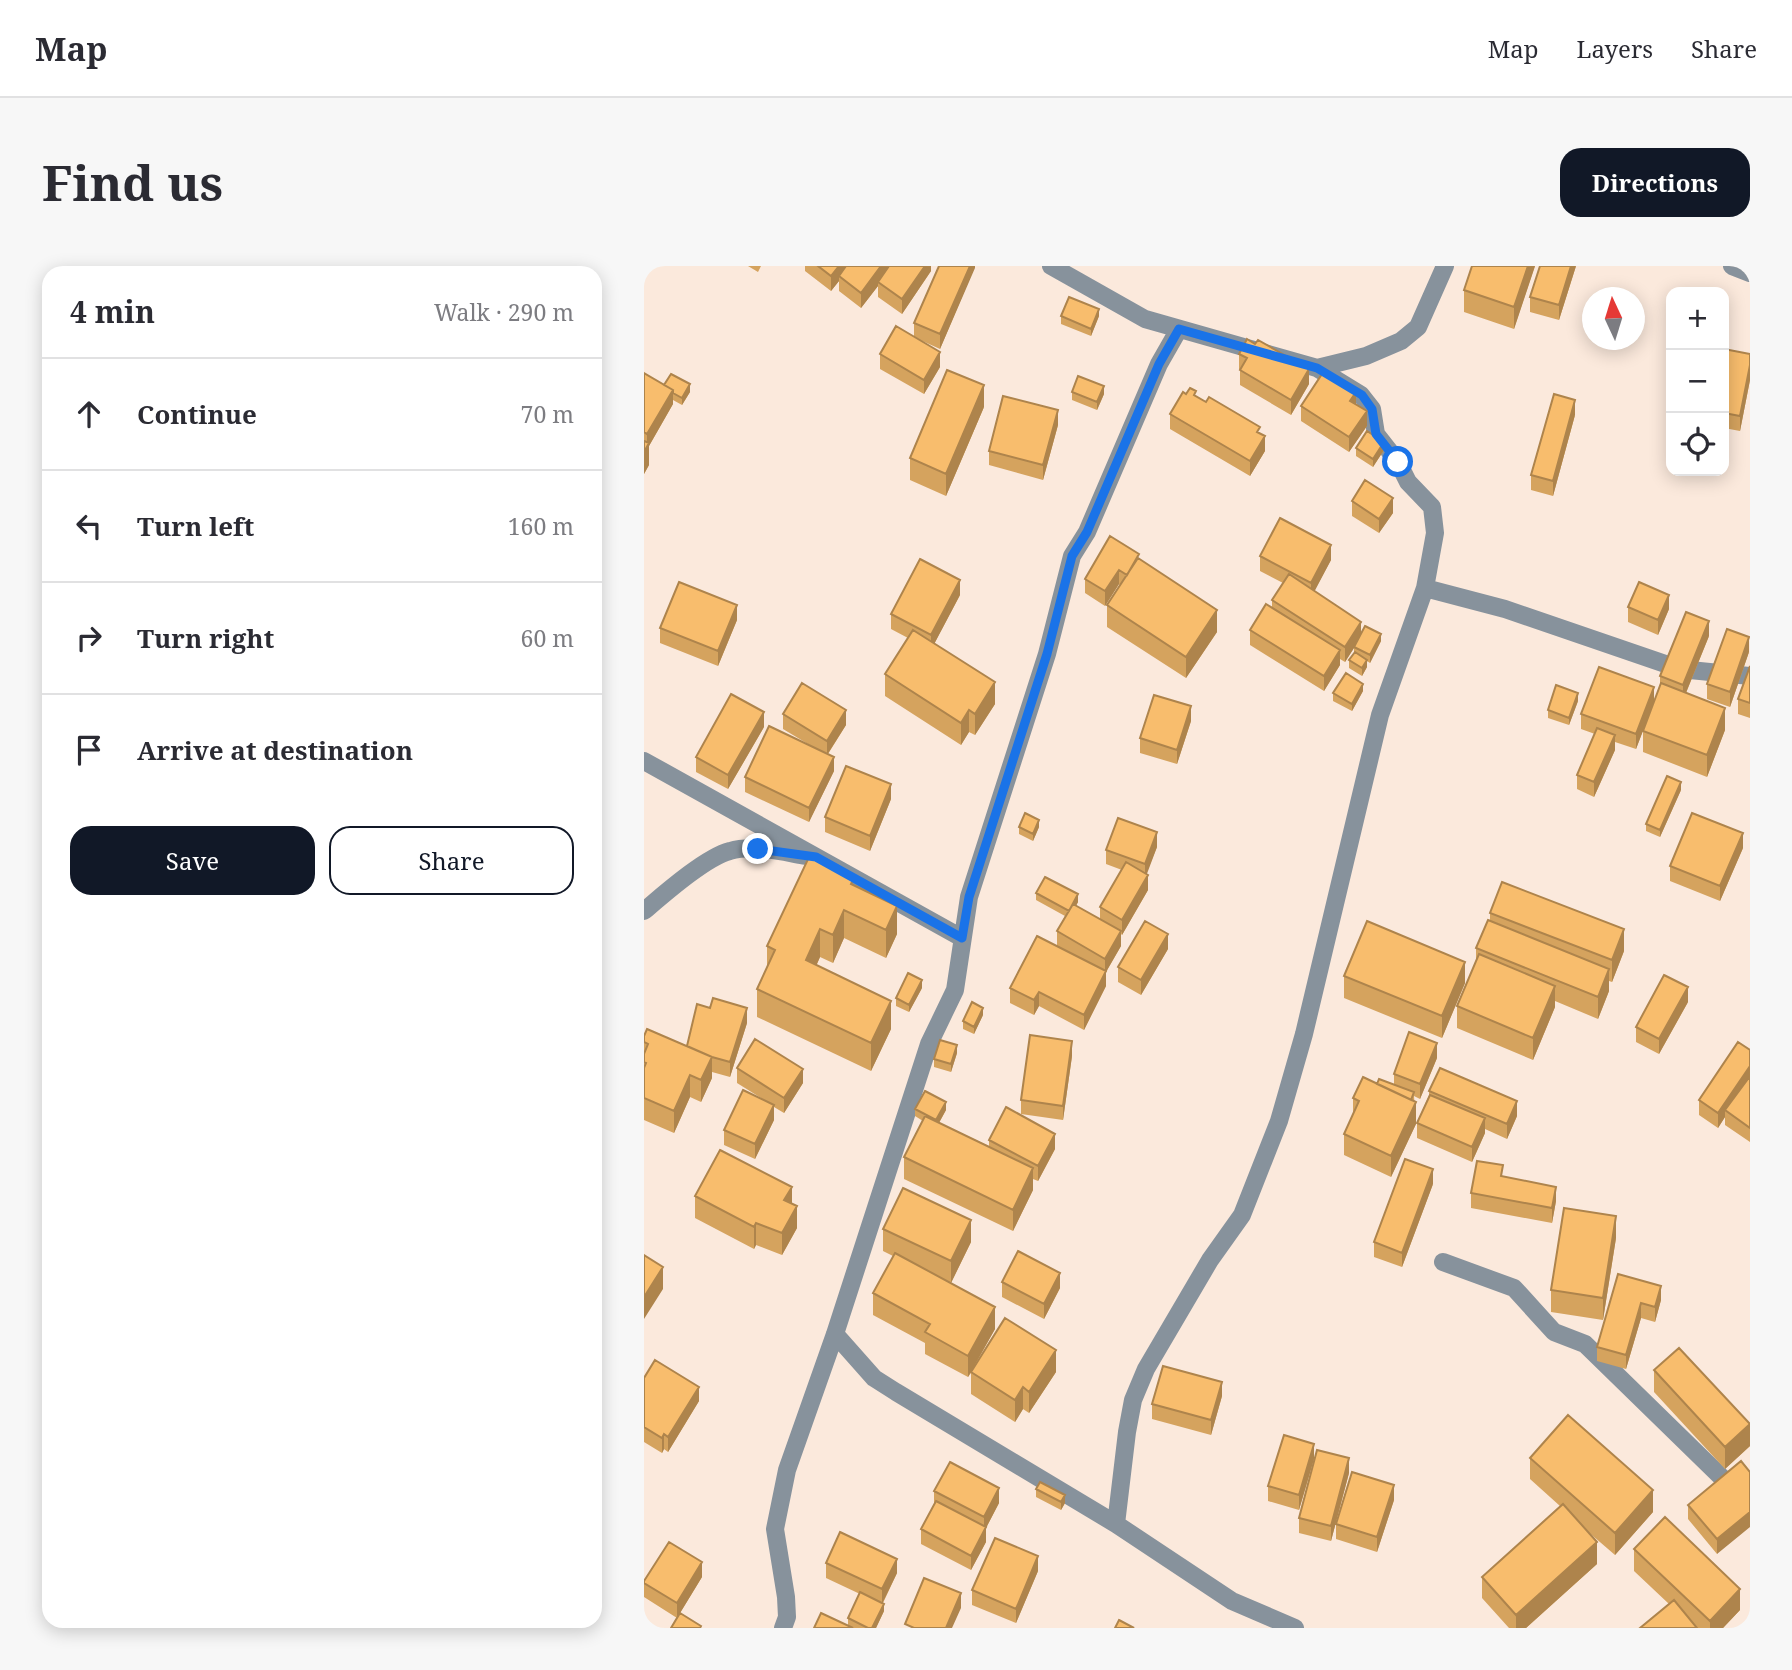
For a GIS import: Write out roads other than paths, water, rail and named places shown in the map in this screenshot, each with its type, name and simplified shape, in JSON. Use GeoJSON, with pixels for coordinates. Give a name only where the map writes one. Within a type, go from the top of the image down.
{"type":"FeatureCollection","features":[{"type":"Feature","properties":{"kind":"street"},"geometry":{"type":"LineString","coordinates":[[1051,266],[1144,319],[1317,368],[1362,395],[1372,409],[1376,434],[1398,462],[1408,482],[1432,507],[1435,533],[1425,588],[1380,715],[1304,1034],[1279,1121],[1242,1214],[1210,1260],[1152,1358],[1133,1400],[1116,1524]]}},
{"type":"Feature","properties":{"kind":"street"},"geometry":{"type":"LineString","coordinates":[[1317,368],[1366,355],[1401,341],[1418,327],[1445,266]]}},
{"type":"Feature","properties":{"kind":"street"},"geometry":{"type":"LineString","coordinates":[[1732,266],[1750,273]]}},
{"type":"Feature","properties":{"kind":"street"},"geometry":{"type":"LineString","coordinates":[[783,1628],[787,1617],[775,1529],[777,1513],[810,1400],[835,1334],[929,1044],[955,990],[969,897],[1047,654],[1072,556],[1087,532],[1159,364],[1179,329]]}},
{"type":"Feature","properties":{"kind":"street"},"geometry":{"type":"LineString","coordinates":[[1425,588],[1505,609],[1680,669],[1750,676]]}},
{"type":"Feature","properties":{"kind":"street"},"geometry":{"type":"LineString","coordinates":[[644,761],[962,938]]}},
{"type":"Feature","properties":{"kind":"street"},"geometry":{"type":"LineString","coordinates":[[644,911],[678,883],[729,851],[758,849],[816,857]]}},
{"type":"Feature","properties":{"kind":"street"},"geometry":{"type":"LineString","coordinates":[[1443,1262],[1514,1287],[1554,1332],[1585,1344],[1750,1505]]}},
{"type":"Feature","properties":{"kind":"street"},"geometry":{"type":"LineString","coordinates":[[835,1334],[874,1378],[1116,1524],[1232,1601],[1295,1628]]}}]}
